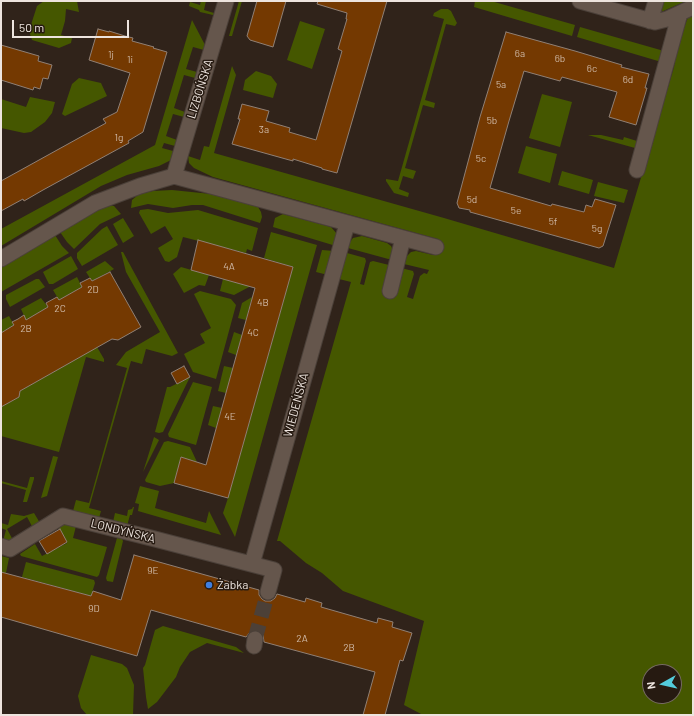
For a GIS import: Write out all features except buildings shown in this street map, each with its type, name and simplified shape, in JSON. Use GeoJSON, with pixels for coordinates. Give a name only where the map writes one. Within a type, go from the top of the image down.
{"type":"FeatureCollection","features":[{"type":"Feature","properties":{"kind":"street","name":"LIZBOŃSKA"},"geometry":{"type":"LineString","coordinates":[[174,176],[226,1]]}},
{"type":"Feature","properties":{"kind":"street"},"geometry":{"type":"LineString","coordinates":[[580,1],[650,21],[663,21],[686,10]]}},
{"type":"Feature","properties":{"kind":"street"},"geometry":{"type":"LineString","coordinates":[[650,21],[656,1]]}},
{"type":"Feature","properties":{"kind":"street"},"geometry":{"type":"LineString","coordinates":[[637,170],[686,10]]}},
{"type":"Feature","properties":{"kind":"street"},"geometry":{"type":"LineString","coordinates":[[1,259],[101,200],[174,176],[436,247]]}},
{"type":"Feature","properties":{"kind":"street","name":"WIEDEŃSKA"},"geometry":{"type":"LineString","coordinates":[[252,564],[347,224]]}},
{"type":"Feature","properties":{"kind":"street"},"geometry":{"type":"LineString","coordinates":[[390,291],[403,238]]}},
{"type":"Feature","properties":{"kind":"street","name":"LONDYŃSKA"},"geometry":{"type":"LineString","coordinates":[[1,546],[10,549],[63,516],[252,564]]}},
{"type":"Feature","properties":{"kind":"street"},"geometry":{"type":"LineString","coordinates":[[252,564],[274,570],[268,592]]}},
{"type":"Feature","properties":{"kind":"green space"},"geometry":{"type":"Polygon","coordinates":[[[44,1],[77,1],[79,12],[66,9],[65,21],[61,35],[72,38],[71,43],[59,48],[32,40],[29,31],[37,6],[44,1]]]}},
{"type":"Feature","properties":{"kind":"green space"},"geometry":{"type":"Polygon","coordinates":[[[201,1],[206,1],[204,10],[214,13],[213,15],[200,12],[199,10],[189,6],[190,2],[200,5],[201,1]]]}},
{"type":"Feature","properties":{"kind":"green space"},"geometry":{"type":"Polygon","coordinates":[[[239,1],[242,1],[232,36],[229,36],[239,1]]]}},
{"type":"Feature","properties":{"kind":"green space"},"geometry":{"type":"Polygon","coordinates":[[[475,1],[491,1],[575,25],[572,36],[474,7],[475,1]]]}},
{"type":"Feature","properties":{"kind":"green space"},"geometry":{"type":"Polygon","coordinates":[[[663,1],[686,1],[661,12],[663,1]]]}},
{"type":"Feature","properties":{"kind":"green space"},"geometry":{"type":"Polygon","coordinates":[[[441,9],[448,9],[451,11],[457,23],[455,26],[446,24],[425,100],[435,103],[434,108],[423,105],[405,168],[416,171],[413,179],[403,176],[399,189],[409,193],[408,197],[394,193],[386,179],[398,181],[444,19],[433,16],[434,13],[441,9]]]}},
{"type":"Feature","properties":{"kind":"green space"},"geometry":{"type":"Polygon","coordinates":[[[693,14],[693,715],[423,715],[404,705],[424,621],[343,591],[280,541],[277,541],[351,282],[339,279],[347,253],[365,258],[366,261],[360,284],[364,285],[370,262],[373,261],[413,271],[414,274],[407,297],[413,299],[420,276],[424,273],[427,274],[429,270],[404,264],[407,256],[411,252],[416,251],[433,255],[438,239],[213,177],[194,168],[189,163],[188,156],[200,160],[204,146],[209,147],[232,66],[236,75],[214,153],[614,268],[674,67],[676,50],[688,17],[693,14]]]}},
{"type":"Feature","properties":{"kind":"green space"},"geometry":{"type":"Polygon","coordinates":[[[192,20],[205,45],[204,50],[193,47],[186,69],[197,72],[195,78],[184,75],[174,108],[185,112],[184,117],[173,114],[166,136],[177,140],[175,146],[164,143],[162,148],[173,151],[171,160],[159,166],[127,175],[101,186],[1,246],[1,229],[155,145],[192,20]]]}},
{"type":"Feature","properties":{"kind":"green space"},"geometry":{"type":"Polygon","coordinates":[[[300,21],[325,29],[312,69],[287,60],[300,21]]]}},
{"type":"Feature","properties":{"kind":"green space"},"geometry":{"type":"Polygon","coordinates":[[[580,27],[664,51],[662,60],[658,61],[577,37],[580,27]]]}},
{"type":"Feature","properties":{"kind":"green space"},"geometry":{"type":"Polygon","coordinates":[[[256,71],[271,76],[277,84],[273,98],[243,90],[245,80],[256,71]]]}},
{"type":"Feature","properties":{"kind":"green space"},"geometry":{"type":"Polygon","coordinates":[[[79,78],[101,83],[107,96],[65,116],[62,114],[72,84],[79,78]]]}},
{"type":"Feature","properties":{"kind":"green space"},"geometry":{"type":"Polygon","coordinates":[[[542,94],[572,102],[560,147],[529,138],[542,94]]]}},
{"type":"Feature","properties":{"kind":"green space"},"geometry":{"type":"Polygon","coordinates":[[[30,97],[55,102],[52,113],[45,122],[31,132],[24,133],[1,128],[1,99],[26,107],[30,97]]]}},
{"type":"Feature","properties":{"kind":"green space"},"geometry":{"type":"Polygon","coordinates":[[[588,135],[601,135],[623,140],[624,137],[637,141],[638,142],[632,160],[635,148],[588,135]]]}},
{"type":"Feature","properties":{"kind":"green space"},"geometry":{"type":"Polygon","coordinates":[[[526,146],[557,154],[550,183],[518,173],[526,146]]]}},
{"type":"Feature","properties":{"kind":"green space"},"geometry":{"type":"Polygon","coordinates":[[[562,171],[593,180],[589,194],[558,185],[562,171]]]}},
{"type":"Feature","properties":{"kind":"green space"},"geometry":{"type":"Polygon","coordinates":[[[598,182],[628,190],[624,203],[594,196],[598,182]]]}},
{"type":"Feature","properties":{"kind":"green space"},"geometry":{"type":"Polygon","coordinates":[[[172,190],[211,194],[251,204],[258,207],[261,212],[262,217],[260,223],[203,205],[173,208],[148,204],[131,208],[132,200],[139,194],[153,191],[172,190]]]}},
{"type":"Feature","properties":{"kind":"green space"},"geometry":{"type":"Polygon","coordinates":[[[107,205],[114,206],[121,214],[100,224],[74,249],[60,232],[107,205]]]}},
{"type":"Feature","properties":{"kind":"green space"},"geometry":{"type":"Polygon","coordinates":[[[148,209],[168,213],[198,210],[258,228],[252,251],[247,249],[246,253],[183,237],[177,257],[169,262],[165,261],[158,248],[173,239],[165,226],[151,234],[139,213],[140,210],[148,209]]]}},
{"type":"Feature","properties":{"kind":"green space"},"geometry":{"type":"Polygon","coordinates":[[[283,214],[331,227],[337,234],[336,246],[273,227],[275,218],[283,214]]]}},
{"type":"Feature","properties":{"kind":"green space"},"geometry":{"type":"Polygon","coordinates":[[[123,218],[134,236],[123,243],[113,224],[123,218]]]}},
{"type":"Feature","properties":{"kind":"green space"},"geometry":{"type":"Polygon","coordinates":[[[107,226],[118,245],[82,266],[77,258],[77,253],[107,226]]]}},
{"type":"Feature","properties":{"kind":"green space"},"geometry":{"type":"Polygon","coordinates":[[[271,232],[317,245],[235,537],[223,513],[293,267],[264,258],[271,232]]]}},
{"type":"Feature","properties":{"kind":"green space"},"geometry":{"type":"Polygon","coordinates":[[[55,235],[62,246],[69,253],[1,292],[1,266],[55,235]]]}},
{"type":"Feature","properties":{"kind":"green space"},"geometry":{"type":"Polygon","coordinates":[[[362,236],[387,243],[391,246],[393,250],[392,260],[348,248],[353,238],[362,236]]]}},
{"type":"Feature","properties":{"kind":"green space"},"geometry":{"type":"Polygon","coordinates":[[[322,250],[334,251],[328,275],[316,272],[322,250]]]}},
{"type":"Feature","properties":{"kind":"green space"},"geometry":{"type":"Polygon","coordinates":[[[121,252],[123,252],[178,353],[172,356],[146,349],[142,364],[131,361],[89,508],[101,511],[99,518],[73,511],[76,500],[89,503],[127,368],[116,365],[126,352],[160,332],[126,272],[121,252]]]}},
{"type":"Feature","properties":{"kind":"green space"},"geometry":{"type":"Polygon","coordinates":[[[71,256],[78,269],[53,284],[49,284],[43,272],[71,256]]]}},
{"type":"Feature","properties":{"kind":"green space"},"geometry":{"type":"Polygon","coordinates":[[[105,261],[114,269],[92,281],[86,272],[105,261]]]}},
{"type":"Feature","properties":{"kind":"green space"},"geometry":{"type":"Polygon","coordinates":[[[181,267],[209,275],[205,286],[199,285],[184,293],[173,274],[181,267]]]}},
{"type":"Feature","properties":{"kind":"green space"},"geometry":{"type":"Polygon","coordinates":[[[77,277],[82,287],[59,300],[53,290],[77,277]]]}},
{"type":"Feature","properties":{"kind":"green space"},"geometry":{"type":"Polygon","coordinates":[[[36,279],[39,279],[45,287],[10,307],[6,299],[6,295],[36,279]]]}},
{"type":"Feature","properties":{"kind":"green space"},"geometry":{"type":"Polygon","coordinates":[[[223,279],[251,286],[234,295],[220,291],[223,279]]]}},
{"type":"Feature","properties":{"kind":"green space"},"geometry":{"type":"Polygon","coordinates":[[[200,291],[231,299],[236,305],[216,379],[193,372],[184,354],[205,343],[200,334],[211,328],[194,294],[200,291]]]}},
{"type":"Feature","properties":{"kind":"green space"},"geometry":{"type":"Polygon","coordinates":[[[252,297],[246,320],[238,318],[242,303],[252,297]]]}},
{"type":"Feature","properties":{"kind":"green space"},"geometry":{"type":"Polygon","coordinates":[[[41,298],[48,307],[26,320],[21,309],[41,298]]]}},
{"type":"Feature","properties":{"kind":"green space"},"geometry":{"type":"Polygon","coordinates":[[[9,316],[14,325],[1,333],[1,320],[9,316]]]}},
{"type":"Feature","properties":{"kind":"green space"},"geometry":{"type":"Polygon","coordinates":[[[234,332],[242,335],[236,355],[228,352],[234,332]]]}},
{"type":"Feature","properties":{"kind":"green space"},"geometry":{"type":"Polygon","coordinates":[[[97,347],[104,359],[104,362],[86,357],[59,452],[1,436],[1,407],[19,397],[20,391],[97,347]]]}},
{"type":"Feature","properties":{"kind":"green space"},"geometry":{"type":"Polygon","coordinates":[[[224,366],[233,368],[226,393],[218,391],[224,366]]]}},
{"type":"Feature","properties":{"kind":"green space"},"geometry":{"type":"Polygon","coordinates":[[[190,377],[163,432],[155,432],[167,387],[190,377]]]}},
{"type":"Feature","properties":{"kind":"green space"},"geometry":{"type":"Polygon","coordinates":[[[193,382],[212,387],[196,445],[169,437],[168,434],[193,382]]]}},
{"type":"Feature","properties":{"kind":"green space"},"geometry":{"type":"Polygon","coordinates":[[[213,406],[222,408],[216,428],[208,425],[213,406]]]}},
{"type":"Feature","properties":{"kind":"green space"},"geometry":{"type":"Polygon","coordinates":[[[154,437],[159,440],[143,472],[154,437]]]}},
{"type":"Feature","properties":{"kind":"green space"},"geometry":{"type":"Polygon","coordinates":[[[168,441],[190,447],[197,462],[181,457],[174,483],[160,486],[146,482],[145,480],[164,442],[168,441]]]}},
{"type":"Feature","properties":{"kind":"green space"},"geometry":{"type":"Polygon","coordinates":[[[53,456],[58,457],[47,496],[41,498],[53,456]]]}},
{"type":"Feature","properties":{"kind":"green space"},"geometry":{"type":"Polygon","coordinates":[[[30,477],[34,477],[34,479],[27,502],[23,502],[26,490],[1,483],[1,481],[27,488],[30,477]]]}},
{"type":"Feature","properties":{"kind":"green space"},"geometry":{"type":"Polygon","coordinates":[[[140,486],[159,491],[155,508],[206,523],[209,511],[221,535],[138,511],[139,504],[135,503],[140,486]]]}},
{"type":"Feature","properties":{"kind":"green space"},"geometry":{"type":"Polygon","coordinates":[[[133,507],[132,515],[130,515],[127,526],[113,522],[115,513],[127,516],[128,510],[132,509],[133,507]]]}},
{"type":"Feature","properties":{"kind":"green space"},"geometry":{"type":"Polygon","coordinates":[[[34,513],[40,523],[33,528],[27,517],[7,529],[13,540],[9,542],[3,541],[6,530],[1,528],[1,523],[8,525],[11,514],[24,516],[34,513]]]}},
{"type":"Feature","properties":{"kind":"green space"},"geometry":{"type":"Polygon","coordinates":[[[64,522],[76,526],[73,538],[107,547],[99,575],[97,577],[21,556],[20,554],[35,544],[42,556],[67,543],[58,526],[64,522]]]}},
{"type":"Feature","properties":{"kind":"green space"},"geometry":{"type":"Polygon","coordinates":[[[117,538],[122,539],[123,541],[113,582],[107,581],[106,578],[117,538]]]}},
{"type":"Feature","properties":{"kind":"green space"},"geometry":{"type":"Polygon","coordinates":[[[1,556],[9,558],[6,573],[1,572],[1,556]]]}},
{"type":"Feature","properties":{"kind":"green space"},"geometry":{"type":"Polygon","coordinates":[[[26,562],[94,580],[95,583],[91,596],[22,577],[26,562]]]}},
{"type":"Feature","properties":{"kind":"green space"},"geometry":{"type":"Polygon","coordinates":[[[163,626],[236,647],[244,653],[207,643],[190,652],[180,667],[176,677],[157,702],[148,709],[143,668],[155,630],[163,626]]]}},
{"type":"Feature","properties":{"kind":"green space"},"geometry":{"type":"Polygon","coordinates":[[[91,655],[122,664],[127,668],[134,685],[133,715],[87,715],[81,708],[78,696],[91,655]]]}},
{"type":"Feature","properties":{"kind":"tunnel"},"geometry":{"type":"LineString","coordinates":[[255,639],[268,592]]}},
{"type":"Feature","properties":{"kind":"place","name":"Żabka"},"geometry":{"type":"Point","coordinates":[209,585]}}]}
